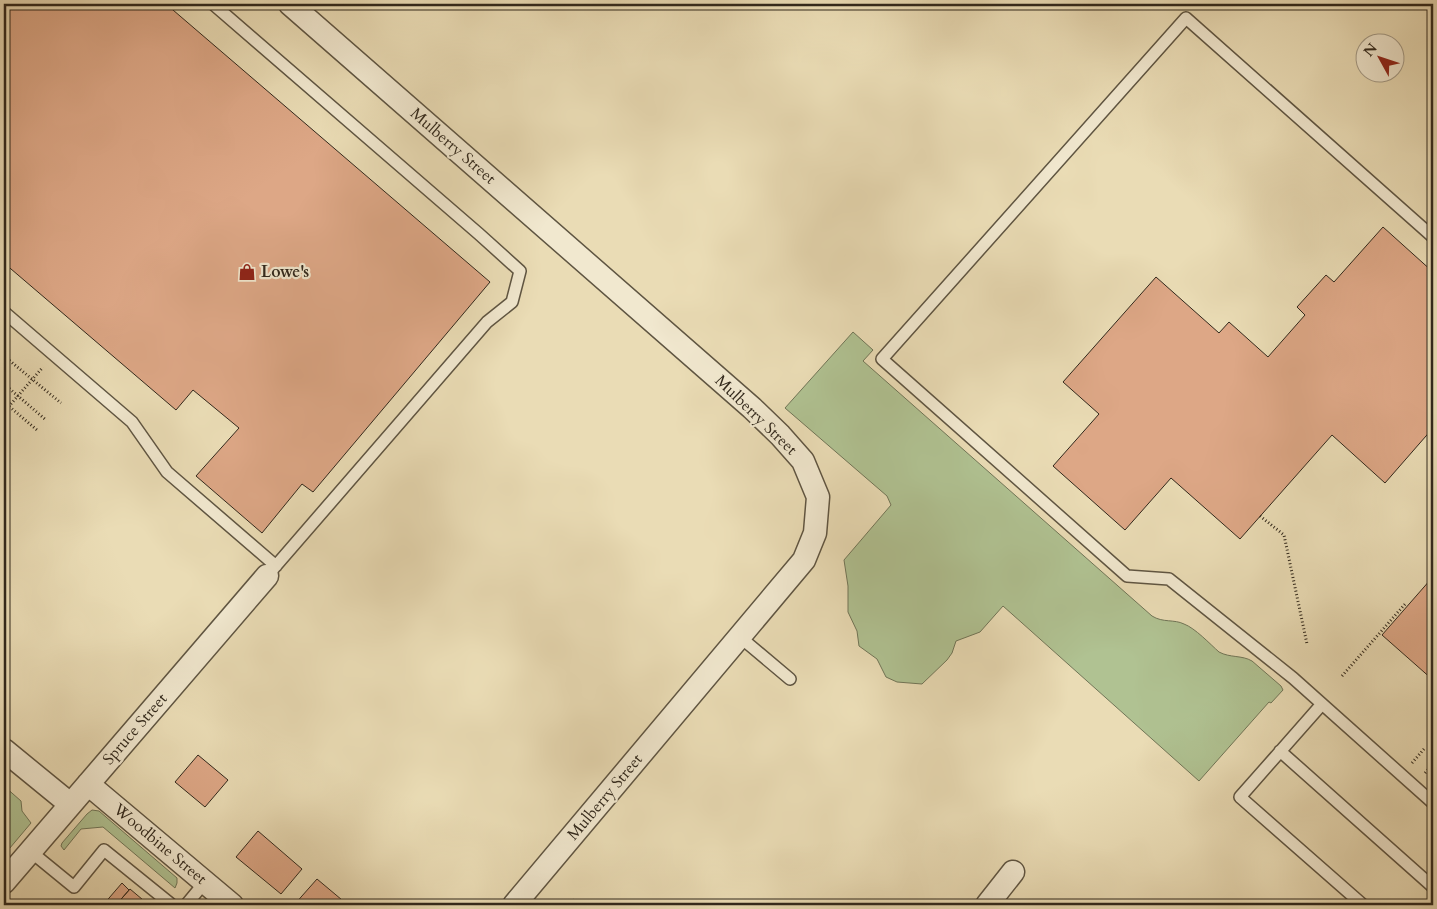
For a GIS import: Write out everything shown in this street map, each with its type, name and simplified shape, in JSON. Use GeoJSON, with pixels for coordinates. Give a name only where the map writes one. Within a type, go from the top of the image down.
{"type":"FeatureCollection","features":[{"type":"Feature","properties":{"kind":"street","name":"Mulberry Street"},"geometry":{"type":"LineString","coordinates":[[290,4],[752,408],[803,461],[818,497],[815,533],[804,560],[514,905]]}},
{"type":"Feature","properties":{"kind":"street","name":"Spruce Street"},"geometry":{"type":"LineString","coordinates":[[4,882],[272,571]]}},
{"type":"Feature","properties":{"kind":"street"},"geometry":{"type":"LineString","coordinates":[[4,750],[70,804]]}},
{"type":"Feature","properties":{"kind":"street","name":"Woodbine Street"},"geometry":{"type":"LineString","coordinates":[[88,784],[232,905]]}},
{"type":"Feature","properties":{"kind":"street"},"geometry":{"type":"LineString","coordinates":[[987,905],[1013,872]]}},
{"type":"Feature","properties":{"kind":"lane"},"geometry":{"type":"LineString","coordinates":[[4,312],[132,422],[167,472],[272,571],[487,322],[512,302],[520,271],[213,4]]}},
{"type":"Feature","properties":{"kind":"lane"},"geometry":{"type":"LineString","coordinates":[[1433,237],[1186,18],[882,359],[1127,576],[1169,579],[1293,678],[1433,803]]}},
{"type":"Feature","properties":{"kind":"lane"},"geometry":{"type":"LineString","coordinates":[[740,637],[790,679]]}},
{"type":"Feature","properties":{"kind":"lane"},"geometry":{"type":"LineString","coordinates":[[1322,704],[1240,797],[1363,905]]}},
{"type":"Feature","properties":{"kind":"lane"},"geometry":{"type":"LineString","coordinates":[[1280,751],[1433,887]]}},
{"type":"Feature","properties":{"kind":"lane"},"geometry":{"type":"LineString","coordinates":[[30,851],[74,887],[104,850],[172,905]]}},
{"type":"Feature","properties":{"kind":"lane"},"geometry":{"type":"LineString","coordinates":[[186,905],[205,882]]}},
{"type":"Feature","properties":{"kind":"path"},"geometry":{"type":"LineString","coordinates":[[4,356],[60,403]]}},
{"type":"Feature","properties":{"kind":"path"},"geometry":{"type":"LineString","coordinates":[[4,412],[45,364]]}},
{"type":"Feature","properties":{"kind":"path"},"geometry":{"type":"LineString","coordinates":[[4,384],[46,420]]}},
{"type":"Feature","properties":{"kind":"path"},"geometry":{"type":"LineString","coordinates":[[4,402],[37,430]]}},
{"type":"Feature","properties":{"kind":"path"},"geometry":{"type":"LineString","coordinates":[[1260,516],[1284,535],[1306,644]]}},
{"type":"Feature","properties":{"kind":"path"},"geometry":{"type":"LineString","coordinates":[[1342,676],[1406,603]]}},
{"type":"Feature","properties":{"kind":"green space"},"geometry":{"type":"Polygon","coordinates":[[[853,332],[873,350],[863,361],[1152,616],[1160,620],[1188,626],[1219,652],[1252,661],[1281,686],[1283,690],[1271,703],[1269,702],[1199,781],[1003,606],[980,632],[956,641],[952,653],[947,660],[922,684],[897,682],[886,677],[877,659],[859,646],[857,631],[848,612],[848,586],[844,560],[891,505],[887,496],[785,408],[853,332]]]}},
{"type":"Feature","properties":{"kind":"green space"},"geometry":{"type":"Polygon","coordinates":[[[4,786],[21,801],[22,811],[31,823],[4,855],[4,786]]]}},
{"type":"Feature","properties":{"kind":"green space"},"geometry":{"type":"Polygon","coordinates":[[[92,810],[99,811],[177,878],[175,888],[103,827],[81,829],[64,850],[61,846],[62,843],[92,810]]]}},
{"type":"Feature","properties":{"kind":"building","name":"Lowe's"},"geometry":{"type":"Polygon","coordinates":[[[4,4],[166,4],[490,282],[313,492],[302,484],[262,533],[196,476],[239,428],[193,390],[176,410],[4,263],[4,4]]]}},
{"type":"Feature","properties":{"kind":"building"},"geometry":{"type":"Polygon","coordinates":[[[1383,227],[1433,272],[1433,428],[1385,483],[1332,435],[1240,539],[1171,478],[1125,530],[1053,466],[1099,414],[1063,382],[1156,277],[1219,333],[1229,322],[1268,357],[1305,315],[1297,307],[1326,275],[1334,282],[1383,227]]]}},
{"type":"Feature","properties":{"kind":"building"},"geometry":{"type":"Polygon","coordinates":[[[1431,579],[1433,581],[1433,680],[1382,635],[1431,579]]]}},
{"type":"Feature","properties":{"kind":"building"},"geometry":{"type":"Polygon","coordinates":[[[198,755],[228,780],[205,807],[175,782],[198,755]]]}},
{"type":"Feature","properties":{"kind":"building"},"geometry":{"type":"Polygon","coordinates":[[[258,831],[302,869],[281,894],[236,857],[258,831]]]}},
{"type":"Feature","properties":{"kind":"building"},"geometry":{"type":"Polygon","coordinates":[[[317,879],[348,905],[294,905],[317,879]]]}},
{"type":"Feature","properties":{"kind":"building"},"geometry":{"type":"Polygon","coordinates":[[[122,883],[129,890],[116,905],[103,905],[122,883]]]}},
{"type":"Feature","properties":{"kind":"building"},"geometry":{"type":"Polygon","coordinates":[[[130,889],[149,905],[116,905],[130,889]]]}},
{"type":"Feature","properties":{"kind":"building"},"geometry":{"type":"Polygon","coordinates":[[[573,899],[580,905],[568,905],[573,899]]]}},
{"type":"Feature","properties":{"kind":"place","name":"Lowe's"},"geometry":{"type":"Point","coordinates":[247,272]}}]}
